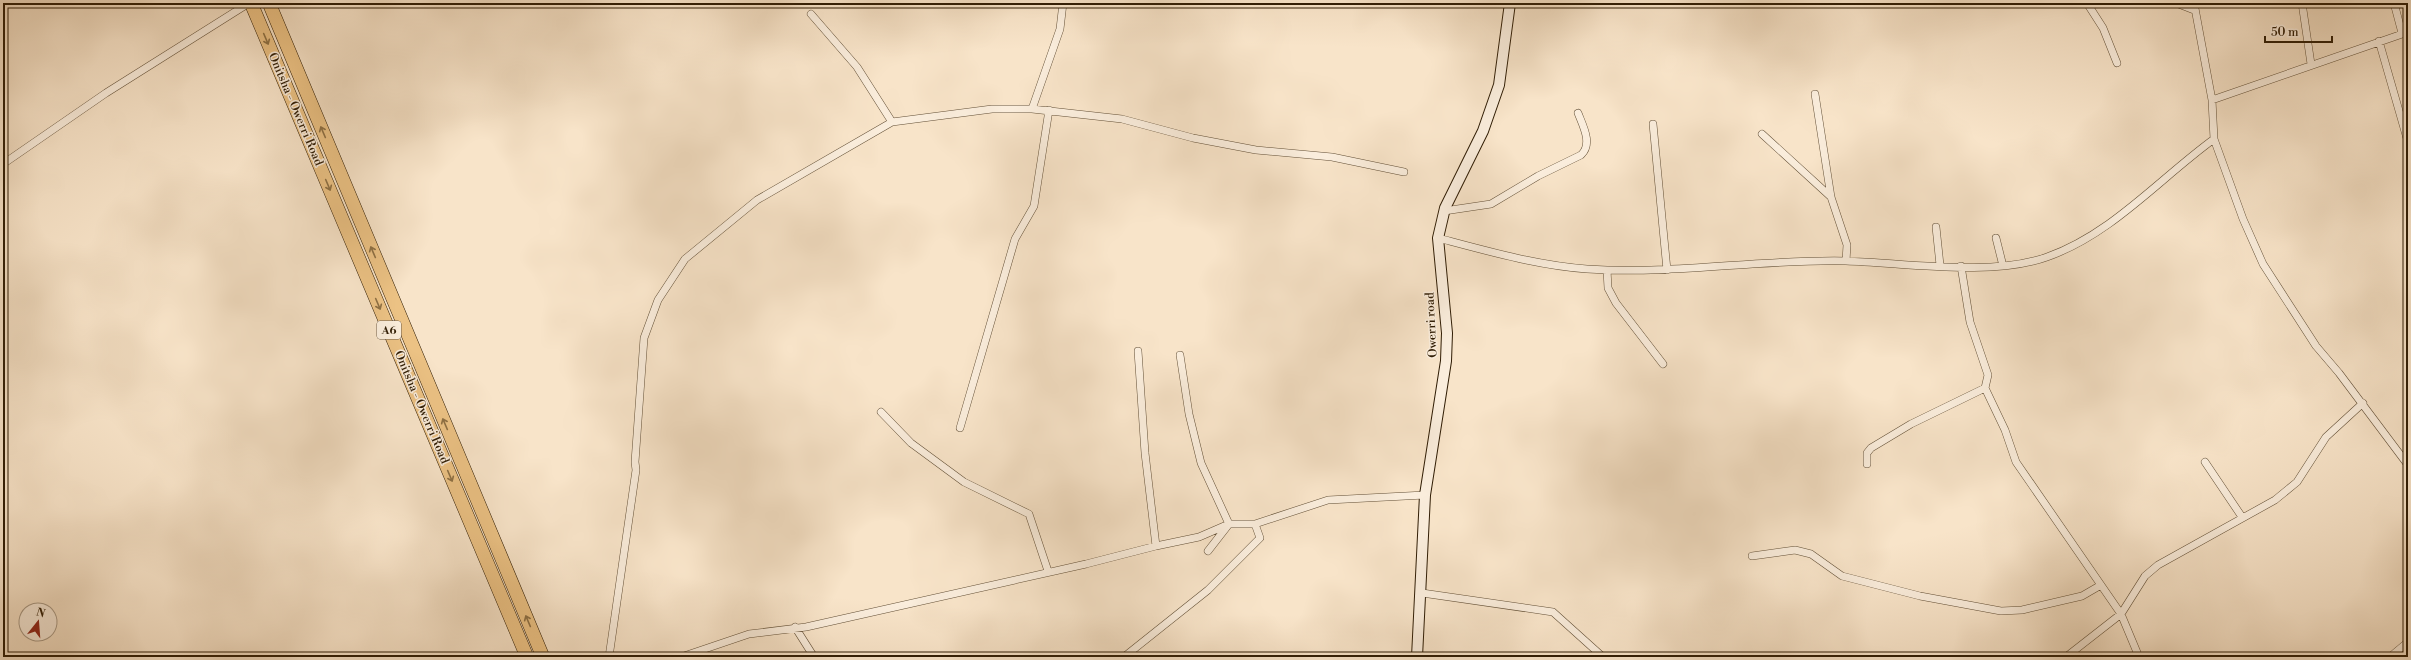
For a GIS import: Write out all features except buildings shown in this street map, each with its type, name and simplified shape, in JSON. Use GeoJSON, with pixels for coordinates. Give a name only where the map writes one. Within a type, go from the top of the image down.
{"type":"FeatureCollection","features":[{"type":"Feature","properties":{"kind":"highway","name":"Onitsha - Owerri Road"},"geometry":{"type":"LineString","coordinates":[[250,3],[527,657]]}},
{"type":"Feature","properties":{"kind":"highway","name":"Onitsha - Owerri Road"},"geometry":{"type":"LineString","coordinates":[[269,3],[543,657]]}},
{"type":"Feature","properties":{"kind":"main road","name":"Owerri road"},"geometry":{"type":"LineString","coordinates":[[1417,657],[1422,593],[1426,495],[1446,361],[1447,333],[1438,238],[1444,211],[1491,110],[1503,65],[1510,3]]}},
{"type":"Feature","properties":{"kind":"street"},"geometry":{"type":"LineString","coordinates":[[3,164],[106,93],[250,3]]}},
{"type":"Feature","properties":{"kind":"street"},"geometry":{"type":"LineString","coordinates":[[1032,109],[1060,29],[1062,3]]}},
{"type":"Feature","properties":{"kind":"street"},"geometry":{"type":"LineString","coordinates":[[2087,3],[2103,28],[2117,63]]}},
{"type":"Feature","properties":{"kind":"street"},"geometry":{"type":"LineString","coordinates":[[2176,3],[2194,7],[2212,100],[2214,139],[2243,219],[2263,264],[2316,346],[2363,403],[2408,464]]}},
{"type":"Feature","properties":{"kind":"street"},"geometry":{"type":"LineString","coordinates":[[2302,3],[2311,64]]}},
{"type":"Feature","properties":{"kind":"street"},"geometry":{"type":"LineString","coordinates":[[2212,100],[2311,64],[2405,33],[2394,3]]}},
{"type":"Feature","properties":{"kind":"street"},"geometry":{"type":"LineString","coordinates":[[811,14],[857,67],[892,122]]}},
{"type":"Feature","properties":{"kind":"street"},"geometry":{"type":"LineString","coordinates":[[2379,41],[2408,142]]}},
{"type":"Feature","properties":{"kind":"street"},"geometry":{"type":"LineString","coordinates":[[1815,94],[1831,197],[1847,245],[1846,261]]}},
{"type":"Feature","properties":{"kind":"street"},"geometry":{"type":"LineString","coordinates":[[609,657],[636,470],[634,462],[644,338],[658,300],[685,259],[757,200],[892,122],[992,109],[1049,110],[1122,119],[1193,138],[1256,150],[1332,157],[1404,172]]}},
{"type":"Feature","properties":{"kind":"street"},"geometry":{"type":"LineString","coordinates":[[960,428],[1015,239],[1034,206],[1049,110]]}},
{"type":"Feature","properties":{"kind":"street"},"geometry":{"type":"LineString","coordinates":[[1444,211],[1491,204],[1538,176],[1581,155],[1587,144],[1586,132],[1578,113]]}},
{"type":"Feature","properties":{"kind":"street"},"geometry":{"type":"LineString","coordinates":[[1653,124],[1667,270]]}},
{"type":"Feature","properties":{"kind":"street"},"geometry":{"type":"LineString","coordinates":[[1762,134],[1831,197]]}},
{"type":"Feature","properties":{"kind":"street"},"geometry":{"type":"LineString","coordinates":[[1438,238],[1512,257],[1607,270],[1667,270],[1846,261],[1961,266],[2003,266],[2046,258],[2087,240],[2214,139]]}},
{"type":"Feature","properties":{"kind":"street"},"geometry":{"type":"LineString","coordinates":[[1936,227],[1940,265]]}},
{"type":"Feature","properties":{"kind":"street"},"geometry":{"type":"LineString","coordinates":[[1996,238],[2003,266]]}},
{"type":"Feature","properties":{"kind":"street"},"geometry":{"type":"LineString","coordinates":[[1961,266],[1970,322],[1988,375],[1985,388],[2005,430],[2016,462],[2121,614],[2139,657]]}},
{"type":"Feature","properties":{"kind":"street"},"geometry":{"type":"LineString","coordinates":[[1607,270],[1608,288],[1616,303],[1663,364]]}},
{"type":"Feature","properties":{"kind":"street"},"geometry":{"type":"LineString","coordinates":[[1138,351],[1145,452],[1156,546]]}},
{"type":"Feature","properties":{"kind":"street"},"geometry":{"type":"LineString","coordinates":[[1180,355],[1188,414],[1200,463],[1229,524]]}},
{"type":"Feature","properties":{"kind":"street"},"geometry":{"type":"LineString","coordinates":[[1867,464],[1867,454],[1871,448],[1917,421],[1985,388]]}},
{"type":"Feature","properties":{"kind":"street"},"geometry":{"type":"LineString","coordinates":[[2066,657],[2121,614],[2145,576],[2158,565],[2275,500],[2297,482],[2326,437],[2363,403]]}},
{"type":"Feature","properties":{"kind":"street"},"geometry":{"type":"LineString","coordinates":[[881,412],[911,443],[964,482],[1029,514],[1048,571]]}},
{"type":"Feature","properties":{"kind":"street"},"geometry":{"type":"LineString","coordinates":[[2205,462],[2242,517]]}},
{"type":"Feature","properties":{"kind":"street"},"geometry":{"type":"LineString","coordinates":[[682,657],[749,634],[806,627],[1048,571],[1086,564],[1156,546],[1199,537],[1229,524],[1255,524],[1328,500],[1426,495]]}},
{"type":"Feature","properties":{"kind":"street"},"geometry":{"type":"LineString","coordinates":[[1208,551],[1229,524]]}},
{"type":"Feature","properties":{"kind":"street"},"geometry":{"type":"LineString","coordinates":[[1124,657],[1208,590],[1260,538],[1255,524]]}},
{"type":"Feature","properties":{"kind":"street"},"geometry":{"type":"LineString","coordinates":[[1752,556],[1795,550],[1811,554],[1842,576],[1920,596],[2001,611],[2022,610],[2082,596],[2101,585]]}},
{"type":"Feature","properties":{"kind":"street"},"geometry":{"type":"LineString","coordinates":[[1422,593],[1553,612],[1603,657]]}},
{"type":"Feature","properties":{"kind":"street"},"geometry":{"type":"LineString","coordinates":[[795,628],[814,657]]}},
{"type":"Feature","properties":{"kind":"street"},"geometry":{"type":"LineString","coordinates":[[2390,657],[2408,642]]}}]}
